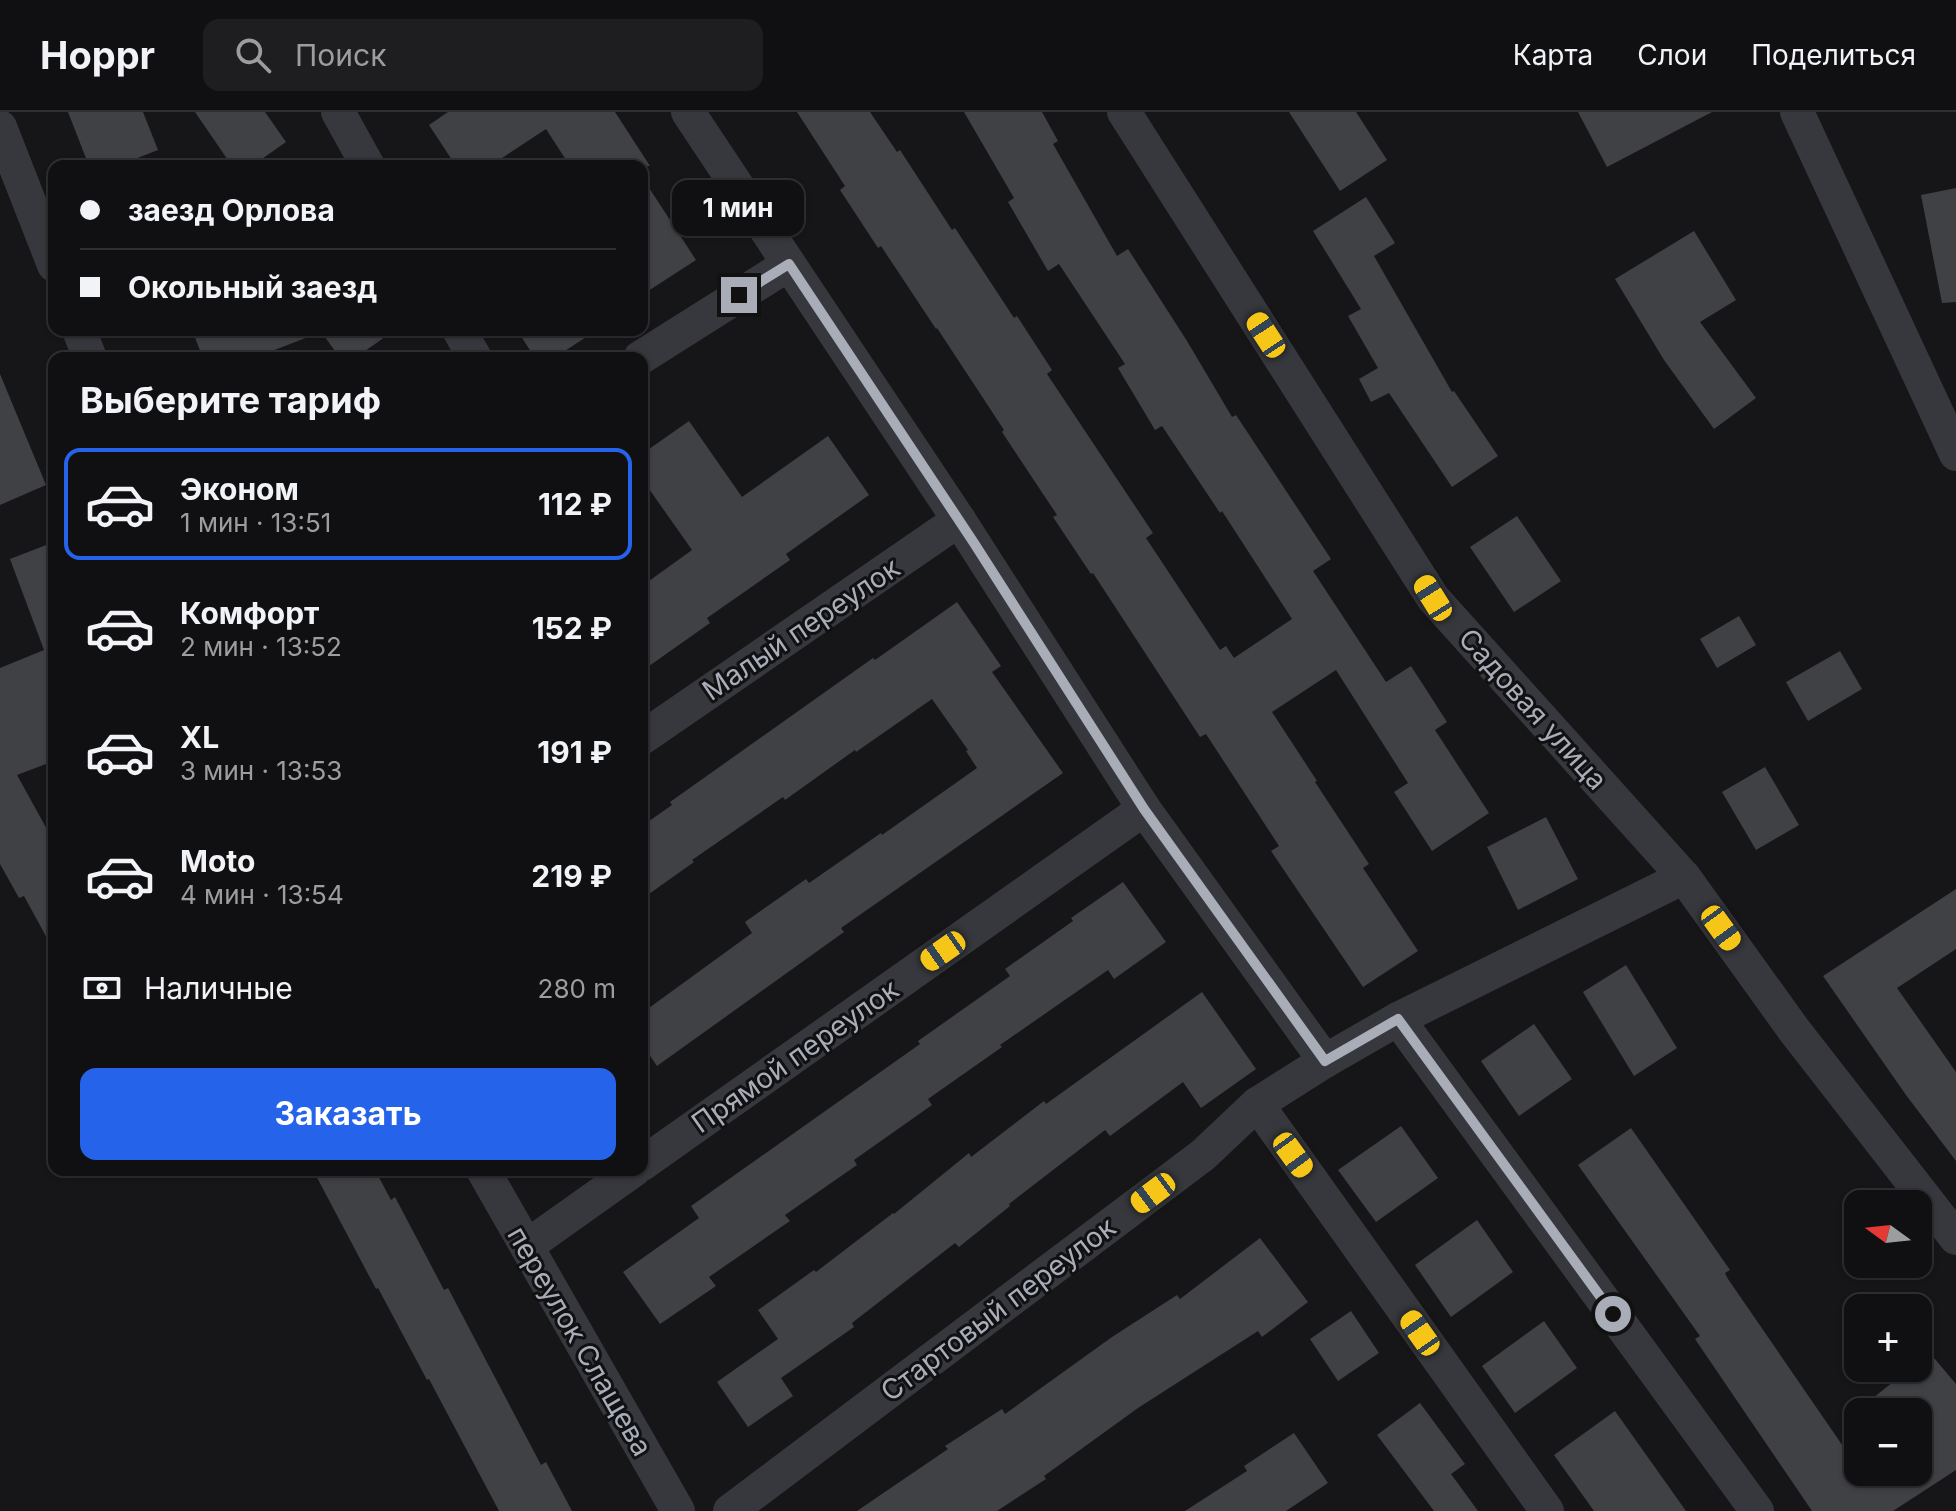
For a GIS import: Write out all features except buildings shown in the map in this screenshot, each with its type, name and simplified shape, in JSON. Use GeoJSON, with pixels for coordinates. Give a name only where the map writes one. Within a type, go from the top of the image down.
{"type":"FeatureCollection","features":[{"type":"Feature","properties":{"kind":"street"},"geometry":{"type":"LineString","coordinates":[[338,112],[365,160]]}},
{"type":"Feature","properties":{"kind":"street"},"geometry":{"type":"LineString","coordinates":[[688,112],[959,520],[1144,809],[1325,1061]]}},
{"type":"Feature","properties":{"kind":"street","name":"Садовая улица"},"geometry":{"type":"LineString","coordinates":[[1124,112],[1433,598],[1684,877],[1794,1030],[1956,1238]]}},
{"type":"Feature","properties":{"kind":"street"},"geometry":{"type":"LineString","coordinates":[[1797,112],[1956,454]]}},
{"type":"Feature","properties":{"kind":"street"},"geometry":{"type":"LineString","coordinates":[[0,127],[48,250]]}},
{"type":"Feature","properties":{"kind":"street"},"geometry":{"type":"LineString","coordinates":[[648,353],[789,264]]}},
{"type":"Feature","properties":{"kind":"street","name":"Малый переулок"},"geometry":{"type":"LineString","coordinates":[[648,734],[959,520]]}},
{"type":"Feature","properties":{"kind":"street","name":"Прямой переулок"},"geometry":{"type":"LineString","coordinates":[[648,1160],[1144,809]]}},
{"type":"Feature","properties":{"kind":"street","name":"Стартовый переулок"},"geometry":{"type":"LineString","coordinates":[[730,1511],[1203,1155],[1257,1104],[1398,1019],[1684,877]]}},
{"type":"Feature","properties":{"kind":"street"},"geometry":{"type":"LineString","coordinates":[[1398,1019],[1757,1511]]}},
{"type":"Feature","properties":{"kind":"street"},"geometry":{"type":"LineString","coordinates":[[1257,1104],[1547,1511]]}},
{"type":"Feature","properties":{"kind":"street","name":"переулок Слащева"},"geometry":{"type":"LineString","coordinates":[[486,1176],[678,1511]]}},
{"type":"Feature","properties":{"kind":"street"},"geometry":{"type":"LineString","coordinates":[[527,1246],[626,1176]]}},
{"type":"Feature","properties":{"kind":"route"},"geometry":{"type":"LineString","coordinates":[[739,295],[789,264],[974,543],[1144,809],[1325,1061],[1398,1019],[1613,1314]]}}]}
